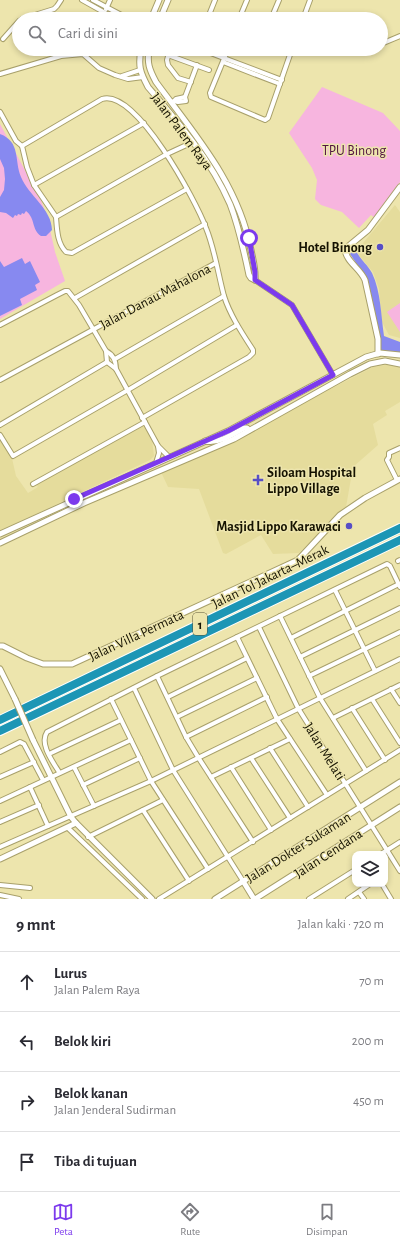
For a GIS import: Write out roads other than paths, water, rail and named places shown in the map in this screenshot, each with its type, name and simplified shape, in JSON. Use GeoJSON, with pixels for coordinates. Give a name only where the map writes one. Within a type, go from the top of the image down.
{"type":"FeatureCollection","features":[{"type":"Feature","properties":{"kind":"highway","name":"Jalan Tol Jakarta–Merak"},"geometry":{"type":"LineString","coordinates":[[0,720],[400,528]]}},
{"type":"Feature","properties":{"kind":"highway","name":"Jalan Tol Jakarta–Merak"},"geometry":{"type":"LineString","coordinates":[[0,731],[400,540]]}},
{"type":"Feature","properties":{"kind":"street"},"geometry":{"type":"LineString","coordinates":[[44,12],[54,9],[61,0]]}},
{"type":"Feature","properties":{"kind":"street"},"geometry":{"type":"LineString","coordinates":[[82,0],[102,12]]}},
{"type":"Feature","properties":{"kind":"street"},"geometry":{"type":"LineString","coordinates":[[93,0],[114,12]]}},
{"type":"Feature","properties":{"kind":"street"},"geometry":{"type":"LineString","coordinates":[[104,12],[110,0]]}},
{"type":"Feature","properties":{"kind":"street"},"geometry":{"type":"LineString","coordinates":[[154,12],[159,0]]}},
{"type":"Feature","properties":{"kind":"street"},"geometry":{"type":"LineString","coordinates":[[163,12],[168,0]]}},
{"type":"Feature","properties":{"kind":"street"},"geometry":{"type":"LineString","coordinates":[[210,12],[215,0]]}},
{"type":"Feature","properties":{"kind":"street"},"geometry":{"type":"LineString","coordinates":[[243,12],[247,0]]}},
{"type":"Feature","properties":{"kind":"street"},"geometry":{"type":"LineString","coordinates":[[275,12],[279,0]]}},
{"type":"Feature","properties":{"kind":"street"},"geometry":{"type":"LineString","coordinates":[[306,12],[310,0]]}},
{"type":"Feature","properties":{"kind":"street"},"geometry":{"type":"LineString","coordinates":[[3,38],[12,28]]}},
{"type":"Feature","properties":{"kind":"street"},"geometry":{"type":"LineString","coordinates":[[388,41],[400,36]]}},
{"type":"Feature","properties":{"kind":"street"},"geometry":{"type":"LineString","coordinates":[[0,74],[61,56]]}},
{"type":"Feature","properties":{"kind":"street"},"geometry":{"type":"LineString","coordinates":[[85,56],[99,68],[132,79],[143,77]]}},
{"type":"Feature","properties":{"kind":"street","name":"Jalan Palem Raya"},"geometry":{"type":"LineString","coordinates":[[140,56],[140,70],[148,87],[205,159],[230,204],[238,227],[249,275],[250,278],[255,280],[249,238],[236,201],[226,180],[206,148],[156,82],[150,71],[147,60],[148,56]]}},
{"type":"Feature","properties":{"kind":"street"},"geometry":{"type":"LineString","coordinates":[[168,56],[168,65],[178,78],[191,82]]}},
{"type":"Feature","properties":{"kind":"street"},"geometry":{"type":"LineString","coordinates":[[171,56],[209,70]]}},
{"type":"Feature","properties":{"kind":"street"},"geometry":{"type":"LineString","coordinates":[[215,56],[281,82]]}},
{"type":"Feature","properties":{"kind":"street"},"geometry":{"type":"LineString","coordinates":[[225,56],[210,93],[211,97],[265,120],[268,118],[290,56]]}},
{"type":"Feature","properties":{"kind":"street"},"geometry":{"type":"LineString","coordinates":[[165,107],[176,99],[185,99],[197,65]]}},
{"type":"Feature","properties":{"kind":"street"},"geometry":{"type":"LineString","coordinates":[[121,76],[140,70]]}},
{"type":"Feature","properties":{"kind":"street"},"geometry":{"type":"LineString","coordinates":[[22,146],[105,98],[118,101],[127,107],[144,123],[167,154],[205,224],[224,296],[237,324],[253,350],[253,353],[252,355],[142,418]]}},
{"type":"Feature","properties":{"kind":"street"},"geometry":{"type":"LineString","coordinates":[[0,112],[16,141],[22,146],[34,185],[56,217],[57,232],[60,244],[66,252],[72,253],[187,189]]}},
{"type":"Feature","properties":{"kind":"street"},"geometry":{"type":"LineString","coordinates":[[34,185],[144,123]]}},
{"type":"Feature","properties":{"kind":"street"},"geometry":{"type":"LineString","coordinates":[[56,217],[167,154],[193,142]]}},
{"type":"Feature","properties":{"kind":"street"},"geometry":{"type":"LineString","coordinates":[[378,354],[378,340],[365,280],[347,256],[345,249],[368,230],[400,187]]}},
{"type":"Feature","properties":{"kind":"street"},"geometry":{"type":"LineString","coordinates":[[75,298],[205,224]]}},
{"type":"Feature","properties":{"kind":"street","name":"Jalan Danau Mahalona"},"geometry":{"type":"LineString","coordinates":[[0,380],[216,263]]}},
{"type":"Feature","properties":{"kind":"street"},"geometry":{"type":"LineString","coordinates":[[255,280],[292,305],[333,375]]}},
{"type":"Feature","properties":{"kind":"street"},"geometry":{"type":"LineString","coordinates":[[0,324],[65,291],[68,291],[75,298],[106,351],[107,362],[116,369]]}},
{"type":"Feature","properties":{"kind":"street"},"geometry":{"type":"LineString","coordinates":[[114,359],[224,296]]}},
{"type":"Feature","properties":{"kind":"street"},"geometry":{"type":"LineString","coordinates":[[0,435],[13,456],[128,390],[237,324]]}},
{"type":"Feature","properties":{"kind":"street"},"geometry":{"type":"LineString","coordinates":[[106,351],[110,353],[114,359],[116,369],[158,446],[169,457]]}},
{"type":"Feature","properties":{"kind":"street"},"geometry":{"type":"LineString","coordinates":[[0,534],[228,431],[366,357],[378,354],[400,355]]}},
{"type":"Feature","properties":{"kind":"street"},"geometry":{"type":"LineString","coordinates":[[0,543],[80,504],[234,438],[350,374],[378,362],[385,361],[400,364]]}},
{"type":"Feature","properties":{"kind":"street"},"geometry":{"type":"LineString","coordinates":[[0,425],[107,362]]}},
{"type":"Feature","properties":{"kind":"street"},"geometry":{"type":"LineString","coordinates":[[333,375],[337,376],[346,373],[350,374]]}},
{"type":"Feature","properties":{"kind":"street"},"geometry":{"type":"LineString","coordinates":[[33,484],[145,422]]}},
{"type":"Feature","properties":{"kind":"street"},"geometry":{"type":"LineString","coordinates":[[204,441],[216,441],[244,428],[249,430]]}},
{"type":"Feature","properties":{"kind":"street"},"geometry":{"type":"LineString","coordinates":[[156,463],[159,453],[158,446]]}},
{"type":"Feature","properties":{"kind":"street"},"geometry":{"type":"LineString","coordinates":[[399,481],[387,460],[389,453],[400,448]]}},
{"type":"Feature","properties":{"kind":"street","name":"Jalan Villa Permata"},"geometry":{"type":"LineString","coordinates":[[0,646],[43,664],[72,664],[298,560],[340,515],[362,500],[399,481]]}},
{"type":"Feature","properties":{"kind":"street"},"geometry":{"type":"LineString","coordinates":[[59,772],[45,743],[45,735],[47,732],[157,676],[386,564],[390,566],[399,585],[345,610],[291,638]]}},
{"type":"Feature","properties":{"kind":"street"},"geometry":{"type":"LineString","coordinates":[[335,590],[375,671]]}},
{"type":"Feature","properties":{"kind":"street"},"geometry":{"type":"LineString","coordinates":[[300,657],[400,608]]}},
{"type":"Feature","properties":{"kind":"street"},"geometry":{"type":"LineString","coordinates":[[280,616],[320,698],[366,771]]}},
{"type":"Feature","properties":{"kind":"street","name":"Jalan Melati"},"geometry":{"type":"LineString","coordinates":[[258,627],[298,708],[400,871]]}},
{"type":"Feature","properties":{"kind":"street"},"geometry":{"type":"LineString","coordinates":[[309,676],[400,632]]}},
{"type":"Feature","properties":{"kind":"street"},"geometry":{"type":"LineString","coordinates":[[237,637],[277,719],[327,795]]}},
{"type":"Feature","properties":{"kind":"street"},"geometry":{"type":"LineString","coordinates":[[168,698],[248,658]]}},
{"type":"Feature","properties":{"kind":"street"},"geometry":{"type":"LineString","coordinates":[[0,847],[151,781],[400,659]]}},
{"type":"Feature","properties":{"kind":"street"},"geometry":{"type":"LineString","coordinates":[[0,669],[71,817],[88,837],[152,899]]}},
{"type":"Feature","properties":{"kind":"street"},"geometry":{"type":"LineString","coordinates":[[157,676],[186,737],[253,842]]}},
{"type":"Feature","properties":{"kind":"street"},"geometry":{"type":"LineString","coordinates":[[177,717],[257,678]]}},
{"type":"Feature","properties":{"kind":"street"},"geometry":{"type":"LineString","coordinates":[[332,718],[400,685]]}},
{"type":"Feature","properties":{"kind":"street"},"geometry":{"type":"LineString","coordinates":[[134,688],[173,770],[255,899]]}},
{"type":"Feature","properties":{"kind":"street"},"geometry":{"type":"LineString","coordinates":[[392,689],[400,703]]}},
{"type":"Feature","properties":{"kind":"street"},"geometry":{"type":"LineString","coordinates":[[186,737],[267,697]]}},
{"type":"Feature","properties":{"kind":"street"},"geometry":{"type":"LineString","coordinates":[[372,698],[400,743]]}},
{"type":"Feature","properties":{"kind":"street"},"geometry":{"type":"LineString","coordinates":[[111,699],[151,781],[208,869]]}},
{"type":"Feature","properties":{"kind":"street"},"geometry":{"type":"LineString","coordinates":[[352,708],[385,760]]}},
{"type":"Feature","properties":{"kind":"street"},"geometry":{"type":"LineString","coordinates":[[49,754],[121,720]]}},
{"type":"Feature","properties":{"kind":"street"},"geometry":{"type":"LineString","coordinates":[[211,777],[290,739]]}},
{"type":"Feature","properties":{"kind":"street"},"geometry":{"type":"LineString","coordinates":[[0,800],[131,740]]}},
{"type":"Feature","properties":{"kind":"street"},"geometry":{"type":"LineString","coordinates":[[0,752],[22,743],[43,780]]}},
{"type":"Feature","properties":{"kind":"street"},"geometry":{"type":"LineString","coordinates":[[270,748],[308,807]]}},
{"type":"Feature","properties":{"kind":"street"},"geometry":{"type":"LineString","coordinates":[[159,899],[400,750]]}},
{"type":"Feature","properties":{"kind":"street"},"geometry":{"type":"LineString","coordinates":[[83,785],[140,758]]}},
{"type":"Feature","properties":{"kind":"street"},"geometry":{"type":"LineString","coordinates":[[251,758],[290,818]]}},
{"type":"Feature","properties":{"kind":"street"},"geometry":{"type":"LineString","coordinates":[[0,777],[34,762]]}},
{"type":"Feature","properties":{"kind":"street"},"geometry":{"type":"LineString","coordinates":[[74,767],[94,806]]}},
{"type":"Feature","properties":{"kind":"street"},"geometry":{"type":"LineString","coordinates":[[230,768],[271,830]]}},
{"type":"Feature","properties":{"kind":"street","name":"Jalan Cendana"},"geometry":{"type":"LineString","coordinates":[[360,807],[400,782]]}},
{"type":"Feature","properties":{"kind":"street"},"geometry":{"type":"LineString","coordinates":[[30,787],[48,826]]}},
{"type":"Feature","properties":{"kind":"street"},"geometry":{"type":"LineString","coordinates":[[88,837],[163,800]]}},
{"type":"Feature","properties":{"kind":"street"},"geometry":{"type":"LineString","coordinates":[[0,822],[39,805]]}},
{"type":"Feature","properties":{"kind":"street","name":"Jalan Dokter Sukaman"},"geometry":{"type":"LineString","coordinates":[[215,899],[360,807]]}},
{"type":"Feature","properties":{"kind":"street","name":"Jalan Cendana"},"geometry":{"type":"LineString","coordinates":[[255,899],[400,807]]}},
{"type":"Feature","properties":{"kind":"street"},"geometry":{"type":"LineString","coordinates":[[143,810],[189,881]]}},
{"type":"Feature","properties":{"kind":"street"},"geometry":{"type":"LineString","coordinates":[[0,859],[76,823]]}},
{"type":"Feature","properties":{"kind":"street"},"geometry":{"type":"LineString","coordinates":[[68,828],[142,899]]}},
{"type":"Feature","properties":{"kind":"street"},"geometry":{"type":"LineString","coordinates":[[388,850],[400,842]]}},
{"type":"Feature","properties":{"kind":"street"},"geometry":{"type":"LineString","coordinates":[[309,899],[352,872]]}},
{"type":"Feature","properties":{"kind":"street"},"geometry":{"type":"LineString","coordinates":[[0,885],[30,888]]}},
{"type":"Feature","properties":{"kind":"street"},"geometry":{"type":"LineString","coordinates":[[348,899],[366,887]]}},
{"type":"Feature","properties":{"kind":"street"},"geometry":{"type":"LineString","coordinates":[[384,887],[391,899]]}},
{"type":"Feature","properties":{"kind":"street"},"geometry":{"type":"LineString","coordinates":[[359,892],[364,899]]}},
{"type":"Feature","properties":{"kind":"street"},"geometry":{"type":"LineString","coordinates":[[0,895],[19,899]]}},
{"type":"Feature","properties":{"kind":"place","name":"Hotel Binong"},"geometry":{"type":"Point","coordinates":[380,247]}},
{"type":"Feature","properties":{"kind":"place","name":"Siloam Hospital Lippo Village"},"geometry":{"type":"Point","coordinates":[258,480]}},
{"type":"Feature","properties":{"kind":"place","name":"Masjid Lippo Karawaci"},"geometry":{"type":"Point","coordinates":[349,526]}},
{"type":"Feature","properties":{"kind":"park label","name":"TPU Binong"},"geometry":{"type":"Point","coordinates":[354,150]}}]}
